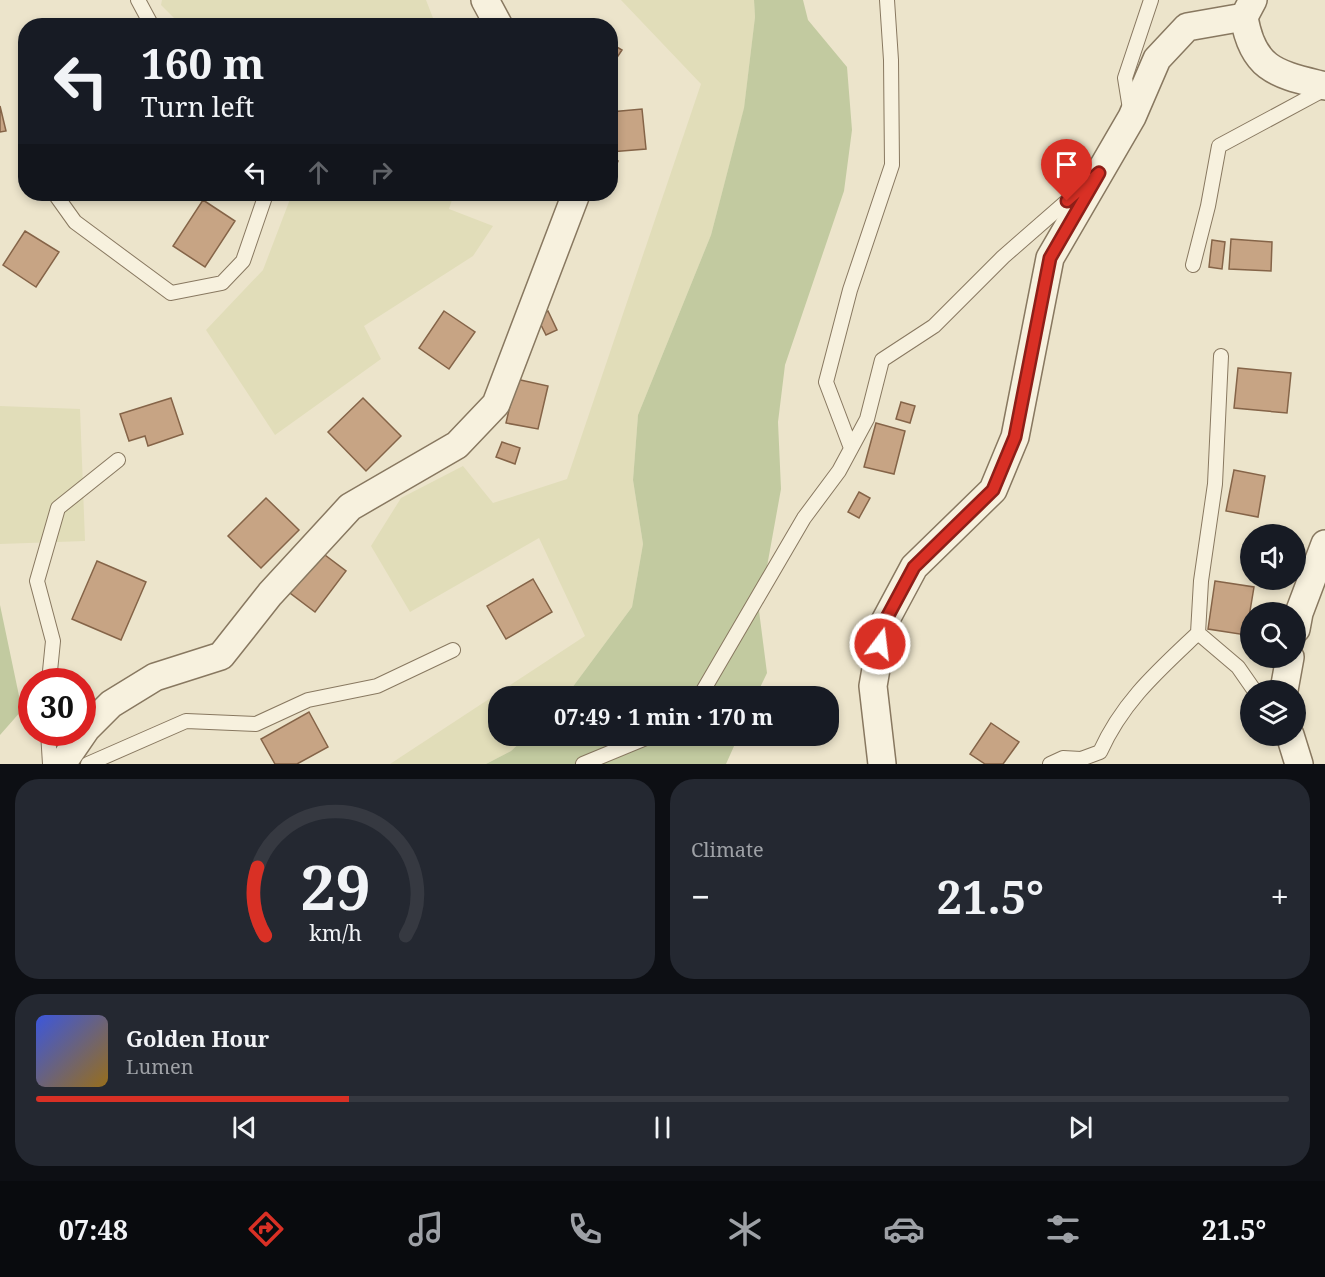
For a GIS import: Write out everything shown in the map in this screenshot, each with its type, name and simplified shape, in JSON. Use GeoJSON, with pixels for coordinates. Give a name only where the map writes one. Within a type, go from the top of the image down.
{"type":"FeatureCollection","features":[{"type":"Feature","properties":{"kind":"street"},"geometry":{"type":"LineString","coordinates":[[485,0],[495,18]]}},
{"type":"Feature","properties":{"kind":"street"},"geometry":{"type":"LineString","coordinates":[[882,764],[873,686],[884,623],[914,567],[993,490],[1015,437],[1050,258],[1132,117],[1157,59],[1187,27],[1248,16],[1258,57],[1280,75],[1325,87]]}},
{"type":"Feature","properties":{"kind":"street"},"geometry":{"type":"LineString","coordinates":[[62,764],[86,729],[111,704],[155,677],[221,656],[270,594],[351,507],[457,446],[496,404],[573,201]]}},
{"type":"Feature","properties":{"kind":"street"},"geometry":{"type":"LineString","coordinates":[[1303,602],[1325,544]]}},
{"type":"Feature","properties":{"kind":"lane"},"geometry":{"type":"LineString","coordinates":[[138,0],[148,18]]}},
{"type":"Feature","properties":{"kind":"lane"},"geometry":{"type":"LineString","coordinates":[[851,448],[826,382],[850,290],[892,165],[891,60],[887,0]]}},
{"type":"Feature","properties":{"kind":"lane"},"geometry":{"type":"LineString","coordinates":[[1132,117],[1125,78],[1150,0]]}},
{"type":"Feature","properties":{"kind":"lane"},"geometry":{"type":"LineString","coordinates":[[1193,265],[1208,206],[1219,146],[1325,87]]}},
{"type":"Feature","properties":{"kind":"lane"},"geometry":{"type":"LineString","coordinates":[[706,686],[804,518],[839,471],[867,419],[882,360],[934,326],[1003,257],[1099,173]]}},
{"type":"Feature","properties":{"kind":"lane"},"geometry":{"type":"LineString","coordinates":[[60,201],[75,222],[171,293],[222,284],[243,261],[264,201]]}},
{"type":"Feature","properties":{"kind":"lane"},"geometry":{"type":"LineString","coordinates":[[1050,764],[1063,758],[1081,759],[1100,752],[1113,723],[1145,682],[1198,633],[1201,581],[1215,484],[1221,356]]}},
{"type":"Feature","properties":{"kind":"lane"},"geometry":{"type":"LineString","coordinates":[[50,668],[53,641],[37,581],[58,508],[118,460]]}},
{"type":"Feature","properties":{"kind":"lane"},"geometry":{"type":"LineString","coordinates":[[1198,633],[1238,667],[1247,680]]}},
{"type":"Feature","properties":{"kind":"lane"},"geometry":{"type":"LineString","coordinates":[[88,764],[186,721],[256,724],[308,700],[377,686],[453,650]]}},
{"type":"Feature","properties":{"kind":"lane"},"geometry":{"type":"LineString","coordinates":[[49,746],[50,764]]}},
{"type":"Feature","properties":{"kind":"lane"},"geometry":{"type":"LineString","coordinates":[[583,764],[626,746]]}},
{"type":"Feature","properties":{"kind":"shaded area"},"geometry":{"type":"Polygon","coordinates":[[[162,0],[426,0],[433,18],[174,18],[161,5],[162,0]]]}},
{"type":"Feature","properties":{"kind":"shaded area"},"geometry":{"type":"Polygon","coordinates":[[[621,0],[754,0],[755,17],[744,109],[711,235],[638,415],[633,480],[643,544],[632,607],[573,686],[509,686],[585,636],[539,538],[410,612],[371,546],[401,498],[463,466],[493,503],[567,479],[701,84],[621,0]]]}},
{"type":"Feature","properties":{"kind":"shaded area"},"geometry":{"type":"Polygon","coordinates":[[[289,201],[452,201],[449,209],[493,226],[473,256],[364,326],[381,359],[275,435],[206,330],[263,270],[289,201]]]}},
{"type":"Feature","properties":{"kind":"shaded area"},"geometry":{"type":"Polygon","coordinates":[[[0,406],[80,409],[85,541],[0,544],[0,406]]]}},
{"type":"Feature","properties":{"kind":"shaded area"},"geometry":{"type":"Polygon","coordinates":[[[488,700],[488,746],[516,746],[486,764],[390,764],[488,700]]]}},
{"type":"Feature","properties":{"kind":"green space"},"geometry":{"type":"Polygon","coordinates":[[[754,0],[803,0],[808,20],[847,67],[852,130],[844,191],[785,365],[778,422],[781,489],[759,611],[767,673],[761,686],[573,686],[632,607],[643,544],[633,480],[638,415],[711,235],[744,108],[755,17],[754,0]]]}},
{"type":"Feature","properties":{"kind":"green space"},"geometry":{"type":"Polygon","coordinates":[[[0,605],[18,691],[18,715],[0,735],[0,605]]]}},
{"type":"Feature","properties":{"kind":"green space"},"geometry":{"type":"Polygon","coordinates":[[[516,746],[734,746],[726,764],[486,764],[516,746]]]}},
{"type":"Feature","properties":{"kind":"building"},"geometry":{"type":"Polygon","coordinates":[[[0,106],[6,131],[0,132],[0,106]]]}},
{"type":"Feature","properties":{"kind":"building"},"geometry":{"type":"Polygon","coordinates":[[[642,109],[646,149],[618,151],[618,111],[642,109]]]}},
{"type":"Feature","properties":{"kind":"building"},"geometry":{"type":"Polygon","coordinates":[[[202,201],[235,221],[205,267],[173,246],[202,201]]]}},
{"type":"Feature","properties":{"kind":"building"},"geometry":{"type":"Polygon","coordinates":[[[25,231],[59,252],[36,287],[3,265],[25,231]]]}},
{"type":"Feature","properties":{"kind":"building"},"geometry":{"type":"Polygon","coordinates":[[[1231,239],[1272,242],[1271,271],[1229,269],[1231,239]]]}},
{"type":"Feature","properties":{"kind":"building"},"geometry":{"type":"Polygon","coordinates":[[[1212,240],[1225,242],[1222,269],[1209,267],[1212,240]]]}},
{"type":"Feature","properties":{"kind":"building"},"geometry":{"type":"Polygon","coordinates":[[[444,311],[475,332],[449,369],[419,348],[444,311]]]}},
{"type":"Feature","properties":{"kind":"building"},"geometry":{"type":"Polygon","coordinates":[[[548,311],[557,330],[546,335],[537,317],[548,311]]]}},
{"type":"Feature","properties":{"kind":"building"},"geometry":{"type":"Polygon","coordinates":[[[1238,368],[1291,373],[1287,413],[1234,408],[1238,368]]]}},
{"type":"Feature","properties":{"kind":"building"},"geometry":{"type":"Polygon","coordinates":[[[516,379],[548,386],[538,429],[506,423],[516,379]]]}},
{"type":"Feature","properties":{"kind":"building"},"geometry":{"type":"Polygon","coordinates":[[[171,398],[183,434],[148,446],[145,436],[129,441],[120,414],[171,398]]]}},
{"type":"Feature","properties":{"kind":"building"},"geometry":{"type":"Polygon","coordinates":[[[363,398],[401,436],[366,471],[328,432],[363,398]]]}},
{"type":"Feature","properties":{"kind":"building"},"geometry":{"type":"Polygon","coordinates":[[[901,402],[915,406],[910,423],[896,419],[901,402]]]}},
{"type":"Feature","properties":{"kind":"building"},"geometry":{"type":"Polygon","coordinates":[[[876,423],[905,431],[894,474],[864,467],[876,423]]]}},
{"type":"Feature","properties":{"kind":"building"},"geometry":{"type":"Polygon","coordinates":[[[502,442],[520,448],[515,464],[496,457],[502,442]]]}},
{"type":"Feature","properties":{"kind":"building"},"geometry":{"type":"Polygon","coordinates":[[[1234,470],[1265,476],[1258,517],[1226,511],[1234,470]]]}},
{"type":"Feature","properties":{"kind":"building"},"geometry":{"type":"Polygon","coordinates":[[[859,492],[870,498],[859,518],[848,512],[859,492]]]}},
{"type":"Feature","properties":{"kind":"building"},"geometry":{"type":"Polygon","coordinates":[[[266,498],[299,530],[261,568],[228,536],[266,498]]]}},
{"type":"Feature","properties":{"kind":"building"},"geometry":{"type":"Polygon","coordinates":[[[317,549],[346,571],[315,612],[286,590],[317,549]]]}},
{"type":"Feature","properties":{"kind":"building"},"geometry":{"type":"Polygon","coordinates":[[[97,561],[146,582],[121,640],[72,619],[97,561]]]}},
{"type":"Feature","properties":{"kind":"building"},"geometry":{"type":"Polygon","coordinates":[[[533,579],[552,612],[506,639],[487,606],[533,579]]]}},
{"type":"Feature","properties":{"kind":"building"},"geometry":{"type":"Polygon","coordinates":[[[1215,581],[1240,585],[1240,590],[1254,590],[1252,602],[1240,602],[1240,634],[1208,629],[1215,581]]]}},
{"type":"Feature","properties":{"kind":"building"},"geometry":{"type":"Polygon","coordinates":[[[309,712],[328,747],[297,764],[275,764],[261,739],[309,712]]]}},
{"type":"Feature","properties":{"kind":"building"},"geometry":{"type":"Polygon","coordinates":[[[991,723],[1019,742],[1003,764],[985,764],[970,754],[991,723]]]}},
{"type":"Feature","properties":{"kind":"route"},"geometry":{"type":"LineString","coordinates":[[880,644],[884,623],[914,567],[993,490],[1015,437],[1050,258],[1099,173],[1067,201]]}}]}
